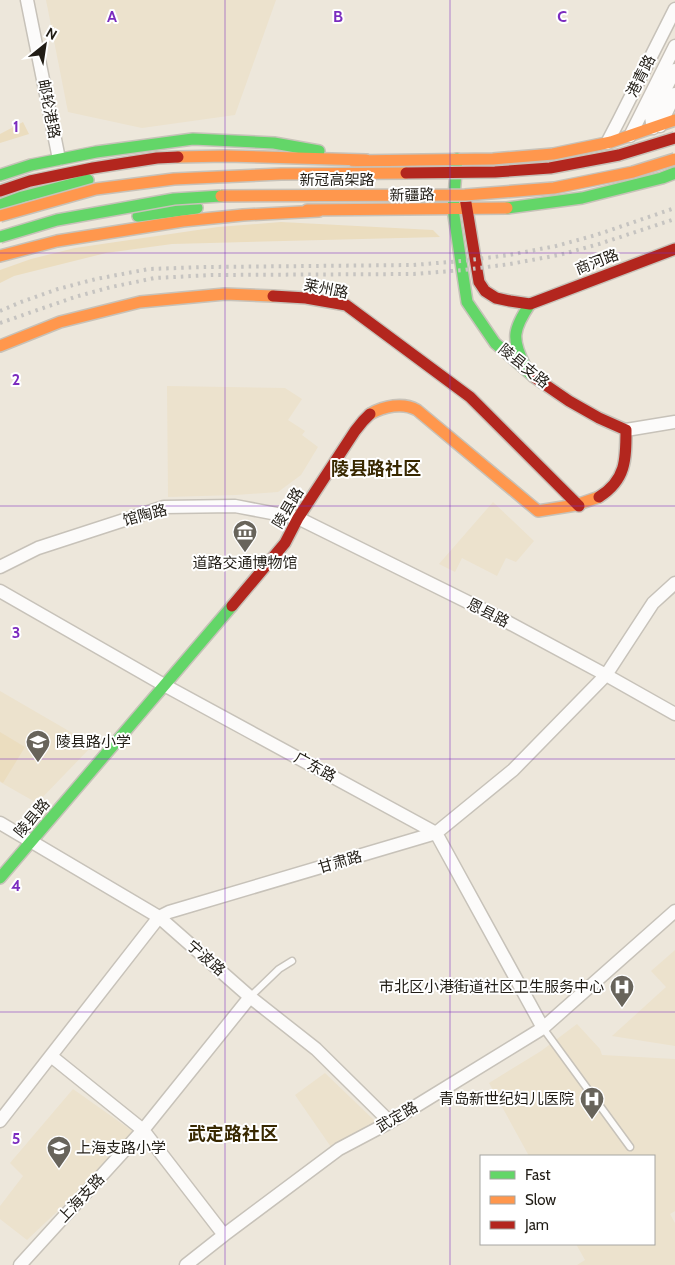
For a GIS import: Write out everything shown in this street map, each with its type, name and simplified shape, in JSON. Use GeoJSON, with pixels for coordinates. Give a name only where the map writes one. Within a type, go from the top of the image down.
{"type":"FeatureCollection","features":[{"type":"Feature","properties":{"kind":"main road"},"geometry":{"type":"LineString","coordinates":[[0,191],[30,181],[157,158],[226,156],[366,160],[457,160],[553,154],[607,143],[675,120]]}},
{"type":"Feature","properties":{"kind":"main road","name":"新冠高架路"},"geometry":{"type":"LineString","coordinates":[[0,216],[96,189],[174,179],[281,174],[496,172],[550,168],[619,155],[675,138]]}},
{"type":"Feature","properties":{"kind":"main road"},"geometry":{"type":"LineString","coordinates":[[0,175],[31,165],[96,152],[193,140],[274,142],[366,160]]}},
{"type":"Feature","properties":{"kind":"main road","name":"新冠高架路"},"geometry":{"type":"LineString","coordinates":[[0,237],[57,220],[174,199],[248,196],[465,195],[554,188],[633,172],[675,159]]}},
{"type":"Feature","properties":{"kind":"main road"},"geometry":{"type":"LineString","coordinates":[[0,204],[91,179],[138,173],[203,168],[291,166],[366,160]]}},
{"type":"Feature","properties":{"kind":"main road"},"geometry":{"type":"LineString","coordinates":[[457,160],[468,209],[477,274],[481,285],[486,292],[494,296],[511,302],[530,304],[517,324],[515,336],[517,348],[529,373]]}},
{"type":"Feature","properties":{"kind":"main road","name":"陵县支路"},"geometry":{"type":"LineString","coordinates":[[457,160],[453,209],[467,302],[495,344],[529,373],[569,402],[626,430]]}},
{"type":"Feature","properties":{"kind":"main road","name":"新疆路"},"geometry":{"type":"LineString","coordinates":[[0,244],[77,224],[210,206],[320,211],[502,208],[582,198],[662,178],[675,172]]}},
{"type":"Feature","properties":{"kind":"main road"},"geometry":{"type":"LineString","coordinates":[[0,256],[57,241],[183,220],[320,211]]}},
{"type":"Feature","properties":{"kind":"main road","name":"商河路"},"geometry":{"type":"LineString","coordinates":[[530,304],[675,249]]}},
{"type":"Feature","properties":{"kind":"main road","name":"莱州路"},"geometry":{"type":"LineString","coordinates":[[0,346],[60,322],[140,302],[225,294],[306,298],[346,304],[470,397],[580,506]]}},
{"type":"Feature","properties":{"kind":"main road","name":"陵县路"},"geometry":{"type":"LineString","coordinates":[[0,878],[285,543],[298,518],[364,420],[370,414],[381,409],[401,406],[422,412],[538,511],[580,506],[600,497],[608,491],[618,480],[623,467],[626,452],[626,430]]}},
{"type":"Feature","properties":{"kind":"street","name":"邮轮港路"},"geometry":{"type":"LineString","coordinates":[[27,0],[59,159]]}},
{"type":"Feature","properties":{"kind":"street","name":"港青路"},"geometry":{"type":"LineString","coordinates":[[607,143],[675,9]]}},
{"type":"Feature","properties":{"kind":"street"},"geometry":{"type":"LineString","coordinates":[[630,136],[675,46]]}},
{"type":"Feature","properties":{"kind":"street","name":"港青路"},"geometry":{"type":"LineString","coordinates":[[657,127],[651,117],[675,70]]}},
{"type":"Feature","properties":{"kind":"street"},"geometry":{"type":"LineString","coordinates":[[657,127],[675,94]]}},
{"type":"Feature","properties":{"kind":"street"},"geometry":{"type":"LineString","coordinates":[[626,430],[675,422]]}},
{"type":"Feature","properties":{"kind":"street","name":"馆陶路"},"geometry":{"type":"LineString","coordinates":[[0,567],[38,548],[164,507],[235,506],[298,518]]}},
{"type":"Feature","properties":{"kind":"street","name":"恩县路"},"geometry":{"type":"LineString","coordinates":[[298,518],[500,618],[675,714]]}},
{"type":"Feature","properties":{"kind":"street","name":"甘肃路"},"geometry":{"type":"LineString","coordinates":[[159,917],[178,909],[436,834],[513,770],[606,675],[654,603],[675,583]]}},
{"type":"Feature","properties":{"kind":"street","name":"广东路"},"geometry":{"type":"LineString","coordinates":[[0,591],[164,685],[436,834]]}},
{"type":"Feature","properties":{"kind":"street","name":"宁波路"},"geometry":{"type":"LineString","coordinates":[[0,822],[159,917],[250,996],[316,1049],[390,1122]]}},
{"type":"Feature","properties":{"kind":"street"},"geometry":{"type":"LineString","coordinates":[[436,834],[543,1028]]}},
{"type":"Feature","properties":{"kind":"street","name":"武定路"},"geometry":{"type":"LineString","coordinates":[[186,1265],[339,1149],[390,1122],[543,1028],[675,911]]}},
{"type":"Feature","properties":{"kind":"street"},"geometry":{"type":"LineString","coordinates":[[0,1121],[159,917]]}},
{"type":"Feature","properties":{"kind":"street","name":"上海支路"},"geometry":{"type":"LineString","coordinates":[[20,1265],[143,1130],[250,996]]}},
{"type":"Feature","properties":{"kind":"street"},"geometry":{"type":"LineString","coordinates":[[51,1056],[143,1130],[224,1235]]}},
{"type":"Feature","properties":{"kind":"lane"},"geometry":{"type":"LineString","coordinates":[[250,996],[279,969],[292,961]]}},
{"type":"Feature","properties":{"kind":"lane"},"geometry":{"type":"LineString","coordinates":[[543,1028],[630,1147]]}},
{"type":"Feature","properties":{"kind":"shaded area"},"geometry":{"type":"Polygon","coordinates":[[[46,0],[276,0],[235,115],[142,128],[68,112],[46,0]]]}},
{"type":"Feature","properties":{"kind":"shaded area"},"geometry":{"type":"Polygon","coordinates":[[[23,122],[29,134],[0,143],[0,134],[23,122]]]}},
{"type":"Feature","properties":{"kind":"shaded area"},"geometry":{"type":"Polygon","coordinates":[[[281,222],[433,230],[440,237],[172,244],[106,253],[14,276],[0,283],[0,270],[31,259],[75,248],[218,227],[281,222]]]}},
{"type":"Feature","properties":{"kind":"shaded area"},"geometry":{"type":"Polygon","coordinates":[[[167,386],[285,388],[302,399],[288,420],[305,431],[302,435],[318,447],[301,475],[278,492],[168,497],[167,386]]]}},
{"type":"Feature","properties":{"kind":"shaded area"},"geometry":{"type":"Polygon","coordinates":[[[493,502],[534,541],[516,562],[506,558],[497,576],[462,558],[455,572],[439,564],[493,502]]]}},
{"type":"Feature","properties":{"kind":"shaded area","name":"陵县路小学"},"geometry":{"type":"Polygon","coordinates":[[[0,691],[93,745],[37,803],[0,782],[0,691]]]}},
{"type":"Feature","properties":{"kind":"shaded area"},"geometry":{"type":"Polygon","coordinates":[[[0,732],[25,747],[3,783],[0,781],[0,732]]]}},
{"type":"Feature","properties":{"kind":"shaded area"},"geometry":{"type":"Polygon","coordinates":[[[675,950],[675,1046],[612,1036],[666,987],[651,971],[675,950]]]}},
{"type":"Feature","properties":{"kind":"shaded area","name":"青岛新世纪妇儿医院"},"geometry":{"type":"Polygon","coordinates":[[[577,1024],[600,1049],[602,1055],[675,1059],[675,1211],[670,1214],[675,1223],[675,1265],[577,1265],[585,1260],[577,1245],[655,1245],[655,1155],[528,1155],[489,1083],[541,1051],[577,1024]]]}},
{"type":"Feature","properties":{"kind":"shaded area"},"geometry":{"type":"Polygon","coordinates":[[[325,1073],[376,1122],[331,1147],[295,1095],[325,1073]]]}},
{"type":"Feature","properties":{"kind":"shaded area","name":"上海支路小学"},"geometry":{"type":"Polygon","coordinates":[[[73,1089],[138,1135],[27,1240],[0,1219],[0,1206],[23,1176],[10,1163],[73,1089]]]}},
{"type":"Feature","properties":{"kind":"railway"},"geometry":{"type":"LineString","coordinates":[[0,311],[58,289],[96,279],[149,269],[413,265],[509,255],[556,246],[596,235],[675,208]]}},
{"type":"Feature","properties":{"kind":"railway"},"geometry":{"type":"LineString","coordinates":[[0,323],[75,297],[155,278],[212,275],[414,274],[464,270],[559,255],[675,219]]}},
{"type":"Feature","properties":{"kind":"traffic: fast"},"geometry":{"type":"LineString","coordinates":[[0,175],[31,165],[96,152],[193,139],[274,143],[319,151]]}},
{"type":"Feature","properties":{"kind":"traffic: fast"},"geometry":{"type":"LineString","coordinates":[[457,159],[453,209],[467,302],[495,343],[534,377]]}},
{"type":"Feature","properties":{"kind":"traffic: fast"},"geometry":{"type":"LineString","coordinates":[[507,208],[582,198],[675,173]]}},
{"type":"Feature","properties":{"kind":"traffic: fast"},"geometry":{"type":"LineString","coordinates":[[0,205],[22,197],[88,180]]}},
{"type":"Feature","properties":{"kind":"traffic: fast"},"geometry":{"type":"LineString","coordinates":[[0,237],[57,220],[174,199],[221,196]]}},
{"type":"Feature","properties":{"kind":"traffic: fast"},"geometry":{"type":"LineString","coordinates":[[138,216],[197,208]]}},
{"type":"Feature","properties":{"kind":"traffic: fast"},"geometry":{"type":"LineString","coordinates":[[525,366],[517,348],[516,334],[520,320],[530,304]]}},
{"type":"Feature","properties":{"kind":"traffic: fast"},"geometry":{"type":"LineString","coordinates":[[0,878],[232,606]]}},
{"type":"Feature","properties":{"kind":"traffic: slow"},"geometry":{"type":"LineString","coordinates":[[353,161],[493,159],[553,154],[611,142],[675,120]]}},
{"type":"Feature","properties":{"kind":"traffic: slow"},"geometry":{"type":"LineString","coordinates":[[178,157],[226,156],[366,160]]}},
{"type":"Feature","properties":{"kind":"traffic: slow"},"geometry":{"type":"LineString","coordinates":[[221,196],[465,195],[554,188],[633,172],[675,159]]}},
{"type":"Feature","properties":{"kind":"traffic: slow"},"geometry":{"type":"LineString","coordinates":[[0,216],[96,189],[174,179],[281,174],[406,173]]}},
{"type":"Feature","properties":{"kind":"traffic: slow"},"geometry":{"type":"LineString","coordinates":[[307,210],[507,208]]}},
{"type":"Feature","properties":{"kind":"traffic: slow"},"geometry":{"type":"LineString","coordinates":[[0,256],[57,241],[183,221],[243,215],[319,211]]}},
{"type":"Feature","properties":{"kind":"traffic: slow"},"geometry":{"type":"LineString","coordinates":[[0,346],[60,322],[140,302],[225,294],[273,296]]}},
{"type":"Feature","properties":{"kind":"traffic: slow"},"geometry":{"type":"LineString","coordinates":[[370,414],[393,406],[406,406],[417,410],[538,511],[576,505],[599,497]]}},
{"type":"Feature","properties":{"kind":"traffic: jam"},"geometry":{"type":"LineString","coordinates":[[406,173],[495,172],[550,168],[619,155],[675,138]]}},
{"type":"Feature","properties":{"kind":"traffic: jam"},"geometry":{"type":"LineString","coordinates":[[0,191],[30,181],[93,168],[157,158],[178,157]]}},
{"type":"Feature","properties":{"kind":"traffic: jam"},"geometry":{"type":"LineString","coordinates":[[465,197],[479,282],[485,291],[496,298],[530,304],[675,249]]}},
{"type":"Feature","properties":{"kind":"traffic: jam"},"geometry":{"type":"LineString","coordinates":[[273,296],[306,298],[346,305],[470,397],[579,506]]}},
{"type":"Feature","properties":{"kind":"traffic: jam"},"geometry":{"type":"LineString","coordinates":[[534,377],[569,401],[599,418],[626,430],[626,451],[623,468],[615,484],[599,497]]}},
{"type":"Feature","properties":{"kind":"traffic: jam"},"geometry":{"type":"LineString","coordinates":[[232,606],[285,543],[298,518],[355,431],[370,414]]}},
{"type":"Feature","properties":{"kind":"place","name":"道路交通博物馆"},"geometry":{"type":"Point","coordinates":[245,553]}},
{"type":"Feature","properties":{"kind":"place","name":"陵县路小学"},"geometry":{"type":"Point","coordinates":[38,763]}},
{"type":"Feature","properties":{"kind":"place","name":"市北区小港街道社区卫生服务中心"},"geometry":{"type":"Point","coordinates":[622,1008]}},
{"type":"Feature","properties":{"kind":"place","name":"青岛新世纪妇儿医院"},"geometry":{"type":"Point","coordinates":[592,1120]}},
{"type":"Feature","properties":{"kind":"place","name":"上海支路小学"},"geometry":{"type":"Point","coordinates":[59,1169]}},
{"type":"Feature","properties":{"kind":"district","name":"陵县路社区"},"geometry":{"type":"Point","coordinates":[376,469]}},
{"type":"Feature","properties":{"kind":"district","name":"武定路社区"},"geometry":{"type":"Point","coordinates":[233,1134]}}]}
